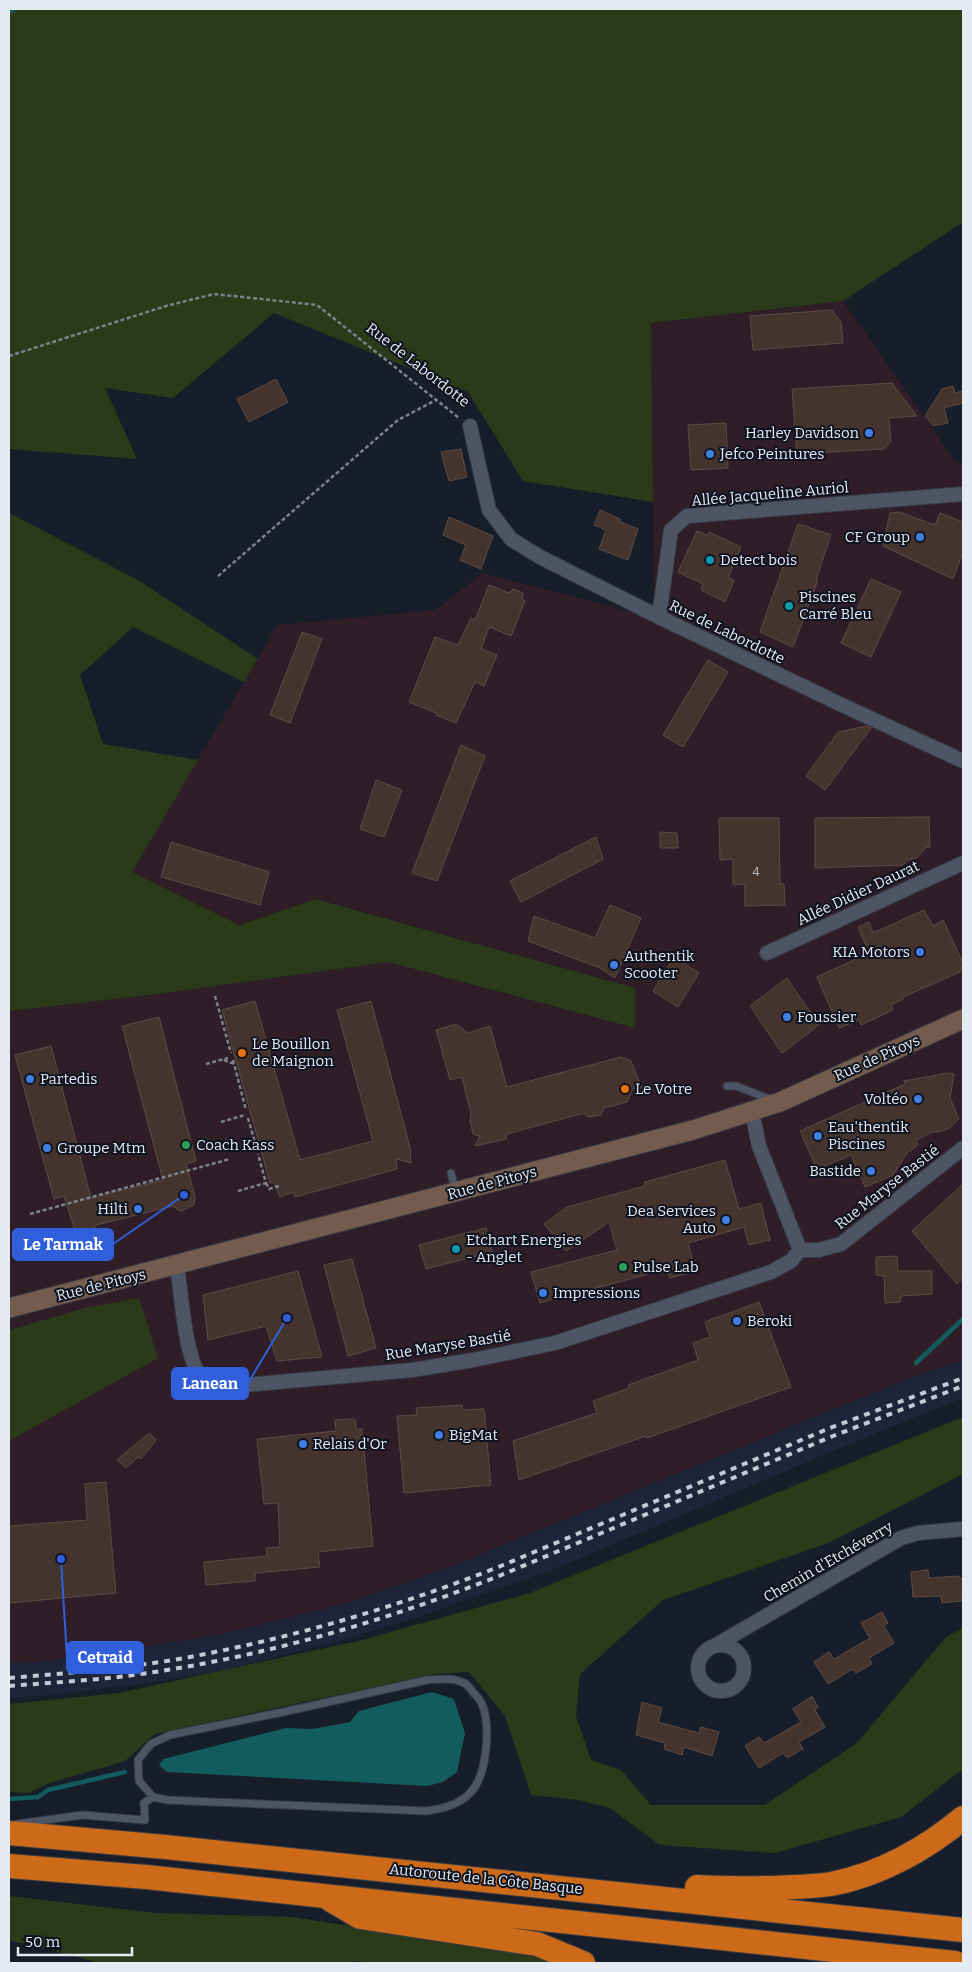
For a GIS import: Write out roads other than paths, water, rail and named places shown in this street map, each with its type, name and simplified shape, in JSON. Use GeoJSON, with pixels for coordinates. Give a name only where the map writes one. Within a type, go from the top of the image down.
{"type":"FeatureCollection","features":[{"type":"Feature","properties":{"kind":"highway"},"geometry":{"type":"LineString","coordinates":[[575,1888],[632,1884],[721,1889],[831,1884],[868,1873],[899,1860],[942,1836],[963,1818]]}},
{"type":"Feature","properties":{"kind":"highway","name":"Autoroute de la Côte Basque"},"geometry":{"type":"LineString","coordinates":[[9,1833],[575,1888],[963,1930]]}},
{"type":"Feature","properties":{"kind":"highway"},"geometry":{"type":"LineString","coordinates":[[9,1866],[146,1877],[954,1963]]}},
{"type":"Feature","properties":{"kind":"highway"},"geometry":{"type":"LineString","coordinates":[[322,1896],[360,1917],[537,1944],[583,1963]]}},
{"type":"Feature","properties":{"kind":"street","name":"Rue de Labordotte"},"geometry":{"type":"LineString","coordinates":[[470,426],[489,510],[511,539],[540,557],[659,617],[842,706],[963,761]]}},
{"type":"Feature","properties":{"kind":"street","name":"Allée Jacqueline Auriol"},"geometry":{"type":"LineString","coordinates":[[659,617],[671,530],[687,516],[963,494]]}},
{"type":"Feature","properties":{"kind":"street","name":"Allée Didier Daurat"},"geometry":{"type":"LineString","coordinates":[[767,953],[963,863]]}},
{"type":"Feature","properties":{"kind":"street","name":"Rue de Pitoys"},"geometry":{"type":"LineString","coordinates":[[9,1308],[693,1130],[780,1102],[963,1019]]}},
{"type":"Feature","properties":{"kind":"street"},"geometry":{"type":"LineString","coordinates":[[752,1112],[759,1146],[800,1250]]}},
{"type":"Feature","properties":{"kind":"street","name":"Rue Maryse Bastié"},"geometry":{"type":"LineString","coordinates":[[177,1265],[186,1335],[193,1366],[202,1379],[214,1385],[234,1386],[412,1370],[555,1343],[778,1270],[792,1261],[800,1250],[818,1250],[841,1244],[963,1148]]}},
{"type":"Feature","properties":{"kind":"street","name":"Chemin d'Etchéverry"},"geometry":{"type":"LineString","coordinates":[[716,1645],[901,1538],[918,1533],[963,1529]]}},
{"type":"Feature","properties":{"kind":"lane"},"geometry":{"type":"LineString","coordinates":[[727,1086],[736,1086],[780,1102]]}},
{"type":"Feature","properties":{"kind":"lane"},"geometry":{"type":"LineString","coordinates":[[451,1173],[456,1192]]}},
{"type":"Feature","properties":{"kind":"lane"},"geometry":{"type":"LineString","coordinates":[[9,1825],[82,1815],[145,1820],[144,1803],[153,1796],[177,1800],[426,1811],[442,1809],[457,1803],[471,1793],[478,1781],[486,1759],[487,1730],[482,1704],[466,1684],[449,1678],[427,1680],[170,1735],[151,1744],[138,1760],[139,1781],[153,1796]]}},
{"type":"Feature","properties":{"kind":"waterway"},"geometry":{"type":"LineString","coordinates":[[9,12],[14,9]]}},
{"type":"Feature","properties":{"kind":"waterway"},"geometry":{"type":"LineString","coordinates":[[916,1363],[963,1319]]}},
{"type":"Feature","properties":{"kind":"waterway"},"geometry":{"type":"LineString","coordinates":[[9,1799],[38,1797],[48,1790],[125,1772]]}},
{"type":"Feature","properties":{"kind":"railway"},"geometry":{"type":"LineString","coordinates":[[9,1678],[167,1661],[229,1649],[345,1620],[421,1596],[496,1568],[830,1428],[963,1378]]}},
{"type":"Feature","properties":{"kind":"railway"},"geometry":{"type":"LineString","coordinates":[[9,1686],[118,1677],[167,1670],[264,1651],[359,1625],[499,1576],[833,1436],[963,1386]]}},
{"type":"Feature","properties":{"kind":"place","name":"Harley Davidson"},"geometry":{"type":"Point","coordinates":[869,433]}},
{"type":"Feature","properties":{"kind":"place","name":"Jefco Peintures"},"geometry":{"type":"Point","coordinates":[710,454]}},
{"type":"Feature","properties":{"kind":"place","name":"CF Group"},"geometry":{"type":"Point","coordinates":[920,537]}},
{"type":"Feature","properties":{"kind":"place","name":"Detect bois"},"geometry":{"type":"Point","coordinates":[710,560]}},
{"type":"Feature","properties":{"kind":"place","name":"Piscines Carré Bleu"},"geometry":{"type":"Point","coordinates":[789,606]}},
{"type":"Feature","properties":{"kind":"place","name":"KIA Motors"},"geometry":{"type":"Point","coordinates":[920,952]}},
{"type":"Feature","properties":{"kind":"place","name":"Authentik Scooter"},"geometry":{"type":"Point","coordinates":[614,965]}},
{"type":"Feature","properties":{"kind":"place","name":"Foussier"},"geometry":{"type":"Point","coordinates":[787,1017]}},
{"type":"Feature","properties":{"kind":"place","name":"Le Bouillon de Maignon"},"geometry":{"type":"Point","coordinates":[242,1053]}},
{"type":"Feature","properties":{"kind":"place","name":"Partedis"},"geometry":{"type":"Point","coordinates":[30,1079]}},
{"type":"Feature","properties":{"kind":"place","name":"Le Votre"},"geometry":{"type":"Point","coordinates":[625,1089]}},
{"type":"Feature","properties":{"kind":"place","name":"Voltéo"},"geometry":{"type":"Point","coordinates":[918,1099]}},
{"type":"Feature","properties":{"kind":"place","name":"Eau'thentik Piscines"},"geometry":{"type":"Point","coordinates":[818,1136]}},
{"type":"Feature","properties":{"kind":"place","name":"Coach Kass"},"geometry":{"type":"Point","coordinates":[186,1145]}},
{"type":"Feature","properties":{"kind":"place","name":"Groupe Mtm"},"geometry":{"type":"Point","coordinates":[47,1148]}},
{"type":"Feature","properties":{"kind":"place","name":"Bastide"},"geometry":{"type":"Point","coordinates":[871,1171]}},
{"type":"Feature","properties":{"kind":"place","name":"Le Tarmak"},"geometry":{"type":"Point","coordinates":[184,1195]}},
{"type":"Feature","properties":{"kind":"place","name":"Hilti"},"geometry":{"type":"Point","coordinates":[138,1209]}},
{"type":"Feature","properties":{"kind":"place","name":"Dea Services Auto"},"geometry":{"type":"Point","coordinates":[726,1220]}},
{"type":"Feature","properties":{"kind":"place","name":"Etchart Energies - Anglet"},"geometry":{"type":"Point","coordinates":[456,1249]}},
{"type":"Feature","properties":{"kind":"place","name":"Pulse Lab"},"geometry":{"type":"Point","coordinates":[623,1267]}},
{"type":"Feature","properties":{"kind":"place","name":"Impressions"},"geometry":{"type":"Point","coordinates":[543,1293]}},
{"type":"Feature","properties":{"kind":"place","name":"Lanean"},"geometry":{"type":"Point","coordinates":[287,1318]}},
{"type":"Feature","properties":{"kind":"place","name":"Beroki"},"geometry":{"type":"Point","coordinates":[737,1321]}},
{"type":"Feature","properties":{"kind":"place","name":"BigMat"},"geometry":{"type":"Point","coordinates":[439,1435]}},
{"type":"Feature","properties":{"kind":"place","name":"Relais d'Or"},"geometry":{"type":"Point","coordinates":[303,1444]}},
{"type":"Feature","properties":{"kind":"place","name":"Cetraid"},"geometry":{"type":"Point","coordinates":[61,1559]}}]}
